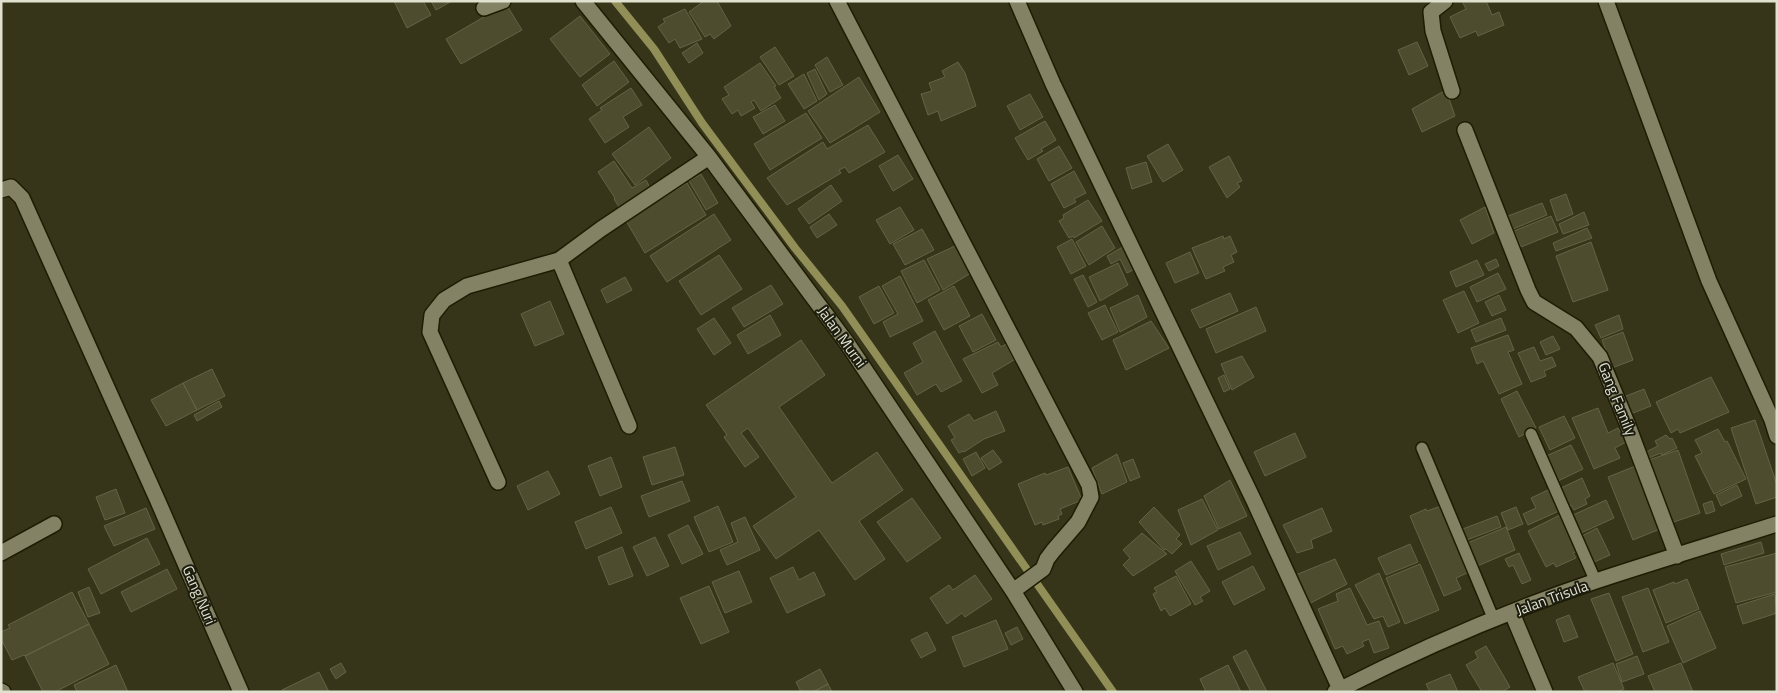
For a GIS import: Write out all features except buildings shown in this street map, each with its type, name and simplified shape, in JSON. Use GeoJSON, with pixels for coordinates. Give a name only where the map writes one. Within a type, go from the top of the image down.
{"type":"FeatureCollection","features":[{"type":"Feature","properties":{"kind":"street"},"geometry":{"type":"LineString","coordinates":[[484,8],[503,1]]}},
{"type":"Feature","properties":{"kind":"street","name":"Jalan Murni"},"geometry":{"type":"LineString","coordinates":[[583,1],[709,158],[847,344],[1019,587],[1075,692]]}},
{"type":"Feature","properties":{"kind":"street"},"geometry":{"type":"LineString","coordinates":[[838,1],[1089,485],[1091,497],[1078,522],[1047,559],[1043,569],[1019,587]]}},
{"type":"Feature","properties":{"kind":"street"},"geometry":{"type":"LineString","coordinates":[[1017,1],[1054,84],[1254,501],[1337,690]]}},
{"type":"Feature","properties":{"kind":"street"},"geometry":{"type":"LineString","coordinates":[[1444,1],[1431,12],[1433,31],[1452,91]]}},
{"type":"Feature","properties":{"kind":"street"},"geometry":{"type":"LineString","coordinates":[[1606,1],[1709,281],[1772,420],[1777,436]]}},
{"type":"Feature","properties":{"kind":"street","name":"Gang Family"},"geometry":{"type":"LineString","coordinates":[[1465,130],[1534,302],[1576,328],[1600,357],[1628,423],[1677,556]]}},
{"type":"Feature","properties":{"kind":"street"},"geometry":{"type":"LineString","coordinates":[[498,482],[430,332],[432,315],[444,300],[468,286],[559,260],[709,158]]}},
{"type":"Feature","properties":{"kind":"street","name":"Gang Nuri"},"geometry":{"type":"LineString","coordinates":[[1,190],[11,187],[22,198],[157,498],[241,692]]}},
{"type":"Feature","properties":{"kind":"street"},"geometry":{"type":"LineString","coordinates":[[559,260],[630,426]]}},
{"type":"Feature","properties":{"kind":"street"},"geometry":{"type":"LineString","coordinates":[[1,553],[54,524]]}},
{"type":"Feature","properties":{"kind":"street","name":"Jalan Trisula"},"geometry":{"type":"LineString","coordinates":[[1337,690],[1444,641],[1512,613],[1596,582],[1777,524]]}},
{"type":"Feature","properties":{"kind":"street"},"geometry":{"type":"LineString","coordinates":[[1512,613],[1545,692]]}},
{"type":"Feature","properties":{"kind":"lane"},"geometry":{"type":"LineString","coordinates":[[1531,434],[1596,582]]}},
{"type":"Feature","properties":{"kind":"lane"},"geometry":{"type":"LineString","coordinates":[[1422,448],[1494,620]]}},
{"type":"Feature","properties":{"kind":"waterway"},"geometry":{"type":"LineString","coordinates":[[615,1],[654,49],[702,123],[795,248],[842,306],[1113,692]]}}]}
